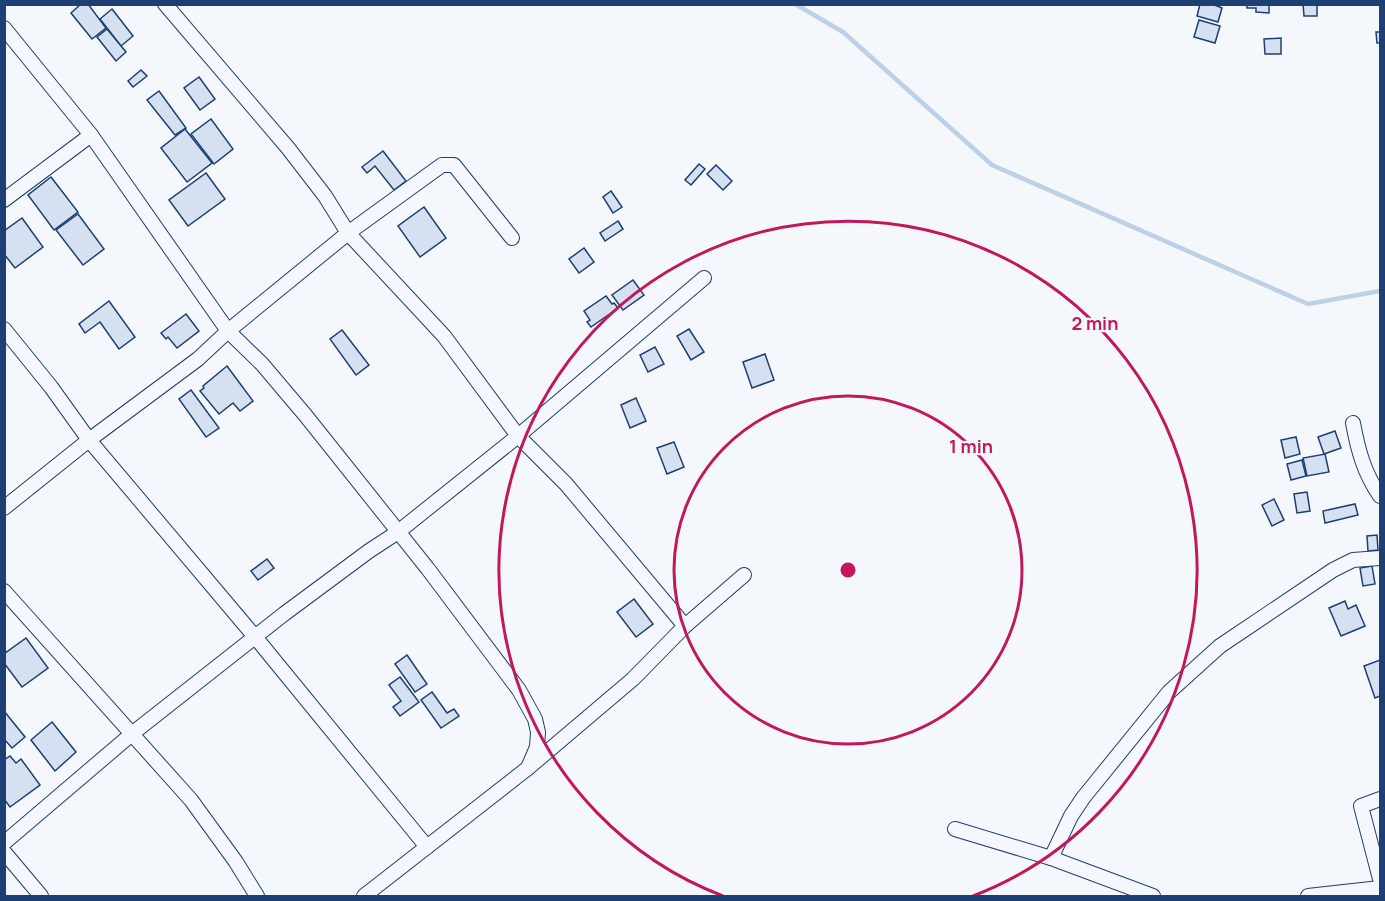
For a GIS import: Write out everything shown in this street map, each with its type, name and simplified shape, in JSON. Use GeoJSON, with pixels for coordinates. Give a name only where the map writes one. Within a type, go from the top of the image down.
{"type":"FeatureCollection","features":[{"type":"Feature","properties":{"kind":"street"},"geometry":{"type":"LineString","coordinates":[[165,4],[288,148],[325,196],[348,233],[444,336],[518,436],[566,484],[685,626]]}},
{"type":"Feature","properties":{"kind":"street"},"geometry":{"type":"LineString","coordinates":[[4,28],[92,135],[228,331],[269,372],[398,532],[530,707],[535,719],[537,747],[528,768]]}},
{"type":"Feature","properties":{"kind":"street"},"geometry":{"type":"LineString","coordinates":[[4,200],[92,135]]}},
{"type":"Feature","properties":{"kind":"street"},"geometry":{"type":"LineString","coordinates":[[4,508],[89,440],[198,359],[228,331],[348,233],[442,165],[454,165],[465,176],[512,238]]}},
{"type":"Feature","properties":{"kind":"street"},"geometry":{"type":"LineString","coordinates":[[4,843],[133,733],[369,550],[398,532],[518,436],[704,278]]}},
{"type":"Feature","properties":{"kind":"street"},"geometry":{"type":"LineString","coordinates":[[4,329],[51,387],[89,440],[256,638],[427,848]]}},
{"type":"Feature","properties":{"kind":"street"},"geometry":{"type":"LineString","coordinates":[[1353,423],[1358,450],[1366,474],[1380,496]]}},
{"type":"Feature","properties":{"kind":"street"},"geometry":{"type":"LineString","coordinates":[[1051,858],[1071,816],[1096,780],[1169,692],[1220,646],[1333,570],[1353,560],[1380,558]]}},
{"type":"Feature","properties":{"kind":"street"},"geometry":{"type":"LineString","coordinates":[[363,897],[528,768],[633,679],[685,626],[744,575]]}},
{"type":"Feature","properties":{"kind":"street"},"geometry":{"type":"LineString","coordinates":[[4,591],[133,733],[190,800],[236,862],[256,897]]}},
{"type":"Feature","properties":{"kind":"street"},"geometry":{"type":"LineString","coordinates":[[1380,799],[1361,806],[1380,879]]}},
{"type":"Feature","properties":{"kind":"street"},"geometry":{"type":"LineString","coordinates":[[955,829],[1051,858],[1153,897]]}},
{"type":"Feature","properties":{"kind":"street"},"geometry":{"type":"LineString","coordinates":[[4,852],[41,897]]}},
{"type":"Feature","properties":{"kind":"street"},"geometry":{"type":"LineString","coordinates":[[1308,897],[1380,888]]}},
{"type":"Feature","properties":{"kind":"building"},"geometry":{"type":"Polygon","coordinates":[[[81,4],[88,4],[106,28],[92,39],[71,13],[81,4]]]}},
{"type":"Feature","properties":{"kind":"building"},"geometry":{"type":"Polygon","coordinates":[[[1200,4],[1212,4],[1222,8],[1218,22],[1197,16],[1200,4]]]}},
{"type":"Feature","properties":{"kind":"building"},"geometry":{"type":"Polygon","coordinates":[[[1247,4],[1269,4],[1269,13],[1256,12],[1256,8],[1247,8],[1247,4]]]}},
{"type":"Feature","properties":{"kind":"building"},"geometry":{"type":"Polygon","coordinates":[[[1303,4],[1317,4],[1317,16],[1304,16],[1303,4]]]}},
{"type":"Feature","properties":{"kind":"building"},"geometry":{"type":"Polygon","coordinates":[[[112,9],[133,36],[121,46],[100,19],[112,9]]]}},
{"type":"Feature","properties":{"kind":"building"},"geometry":{"type":"Polygon","coordinates":[[[1199,20],[1220,26],[1215,43],[1194,37],[1199,20]]]}},
{"type":"Feature","properties":{"kind":"building"},"geometry":{"type":"Polygon","coordinates":[[[107,29],[126,52],[116,61],[97,37],[107,29]]]}},
{"type":"Feature","properties":{"kind":"building"},"geometry":{"type":"Polygon","coordinates":[[[1376,32],[1380,32],[1380,43],[1377,43],[1376,32]]]}},
{"type":"Feature","properties":{"kind":"building"},"geometry":{"type":"Polygon","coordinates":[[[1281,38],[1281,54],[1265,54],[1264,39],[1281,38]]]}},
{"type":"Feature","properties":{"kind":"building"},"geometry":{"type":"Polygon","coordinates":[[[141,70],[147,76],[133,87],[128,81],[141,70]]]}},
{"type":"Feature","properties":{"kind":"building"},"geometry":{"type":"Polygon","coordinates":[[[199,77],[215,99],[200,110],[184,88],[199,77]]]}},
{"type":"Feature","properties":{"kind":"building"},"geometry":{"type":"Polygon","coordinates":[[[159,91],[186,128],[175,135],[147,100],[159,91]]]}},
{"type":"Feature","properties":{"kind":"building"},"geometry":{"type":"Polygon","coordinates":[[[211,119],[233,149],[214,164],[191,134],[211,119]]]}},
{"type":"Feature","properties":{"kind":"building"},"geometry":{"type":"Polygon","coordinates":[[[185,129],[212,163],[187,182],[161,148],[185,129]]]}},
{"type":"Feature","properties":{"kind":"building"},"geometry":{"type":"Polygon","coordinates":[[[383,151],[406,181],[394,190],[375,166],[367,173],[362,167],[383,151]]]}},
{"type":"Feature","properties":{"kind":"building"},"geometry":{"type":"Polygon","coordinates":[[[699,164],[705,169],[691,185],[685,180],[699,164]]]}},
{"type":"Feature","properties":{"kind":"building"},"geometry":{"type":"Polygon","coordinates":[[[716,165],[732,181],[723,190],[707,174],[716,165]]]}},
{"type":"Feature","properties":{"kind":"building"},"geometry":{"type":"Polygon","coordinates":[[[206,173],[225,199],[188,226],[169,200],[206,173]]]}},
{"type":"Feature","properties":{"kind":"building"},"geometry":{"type":"Polygon","coordinates":[[[51,177],[78,212],[54,230],[28,195],[51,177]]]}},
{"type":"Feature","properties":{"kind":"building"},"geometry":{"type":"Polygon","coordinates":[[[611,191],[622,207],[613,213],[603,197],[611,191]]]}},
{"type":"Feature","properties":{"kind":"building"},"geometry":{"type":"Polygon","coordinates":[[[424,207],[446,238],[420,257],[398,226],[424,207]]]}},
{"type":"Feature","properties":{"kind":"building"},"geometry":{"type":"Polygon","coordinates":[[[78,214],[104,249],[83,265],[56,230],[78,214]]]}},
{"type":"Feature","properties":{"kind":"building"},"geometry":{"type":"Polygon","coordinates":[[[22,218],[43,247],[15,268],[4,254],[4,231],[22,218]]]}},
{"type":"Feature","properties":{"kind":"building"},"geometry":{"type":"Polygon","coordinates":[[[618,221],[623,229],[605,241],[600,233],[618,221]]]}},
{"type":"Feature","properties":{"kind":"building"},"geometry":{"type":"Polygon","coordinates":[[[584,248],[594,262],[579,273],[569,259],[584,248]]]}},
{"type":"Feature","properties":{"kind":"building"},"geometry":{"type":"Polygon","coordinates":[[[633,280],[644,295],[623,310],[612,295],[633,280]]]}},
{"type":"Feature","properties":{"kind":"building"},"geometry":{"type":"Polygon","coordinates":[[[606,296],[618,308],[591,327],[587,322],[590,320],[584,311],[606,296]]]}},
{"type":"Feature","properties":{"kind":"building"},"geometry":{"type":"Polygon","coordinates":[[[109,301],[135,337],[119,349],[100,322],[85,333],[79,324],[109,301]]]}},
{"type":"Feature","properties":{"kind":"building"},"geometry":{"type":"Polygon","coordinates":[[[186,314],[199,331],[177,348],[168,337],[166,339],[161,333],[186,314]]]}},
{"type":"Feature","properties":{"kind":"building"},"geometry":{"type":"Polygon","coordinates":[[[689,329],[704,352],[691,360],[677,336],[689,329]]]}},
{"type":"Feature","properties":{"kind":"building"},"geometry":{"type":"Polygon","coordinates":[[[342,330],[369,365],[356,375],[330,339],[342,330]]]}},
{"type":"Feature","properties":{"kind":"building"},"geometry":{"type":"Polygon","coordinates":[[[655,347],[664,364],[648,372],[640,355],[655,347]]]}},
{"type":"Feature","properties":{"kind":"building"},"geometry":{"type":"Polygon","coordinates":[[[765,354],[774,380],[752,388],[743,362],[765,354]]]}},
{"type":"Feature","properties":{"kind":"building"},"geometry":{"type":"Polygon","coordinates":[[[227,366],[253,401],[240,411],[233,403],[219,414],[200,391],[227,366]]]}},
{"type":"Feature","properties":{"kind":"building"},"geometry":{"type":"Polygon","coordinates":[[[191,390],[219,428],[206,437],[179,399],[191,390]]]}},
{"type":"Feature","properties":{"kind":"building"},"geometry":{"type":"Polygon","coordinates":[[[636,398],[646,421],[630,428],[621,405],[636,398]]]}},
{"type":"Feature","properties":{"kind":"building"},"geometry":{"type":"Polygon","coordinates":[[[1335,431],[1341,448],[1324,454],[1318,437],[1335,431]]]}},
{"type":"Feature","properties":{"kind":"building"},"geometry":{"type":"Polygon","coordinates":[[[1296,437],[1300,454],[1285,458],[1281,440],[1296,437]]]}},
{"type":"Feature","properties":{"kind":"building"},"geometry":{"type":"Polygon","coordinates":[[[674,442],[684,467],[667,474],[657,448],[674,442]]]}},
{"type":"Feature","properties":{"kind":"building"},"geometry":{"type":"Polygon","coordinates":[[[1325,454],[1329,472],[1307,476],[1303,458],[1325,454]]]}},
{"type":"Feature","properties":{"kind":"building"},"geometry":{"type":"Polygon","coordinates":[[[1302,460],[1306,476],[1291,480],[1287,464],[1302,460]]]}},
{"type":"Feature","properties":{"kind":"building"},"geometry":{"type":"Polygon","coordinates":[[[1307,492],[1310,511],[1297,513],[1294,494],[1307,492]]]}},
{"type":"Feature","properties":{"kind":"building"},"geometry":{"type":"Polygon","coordinates":[[[1274,499],[1284,520],[1272,526],[1262,505],[1274,499]]]}},
{"type":"Feature","properties":{"kind":"building"},"geometry":{"type":"Polygon","coordinates":[[[1355,504],[1358,515],[1325,523],[1323,511],[1355,504]]]}},
{"type":"Feature","properties":{"kind":"building"},"geometry":{"type":"Polygon","coordinates":[[[1377,535],[1378,550],[1368,551],[1367,536],[1377,535]]]}},
{"type":"Feature","properties":{"kind":"building"},"geometry":{"type":"Polygon","coordinates":[[[267,559],[274,568],[258,580],[251,571],[267,559]]]}},
{"type":"Feature","properties":{"kind":"building"},"geometry":{"type":"Polygon","coordinates":[[[1372,566],[1375,584],[1363,586],[1360,568],[1372,566]]]}},
{"type":"Feature","properties":{"kind":"building"},"geometry":{"type":"Polygon","coordinates":[[[634,599],[653,624],[636,637],[617,612],[634,599]]]}},
{"type":"Feature","properties":{"kind":"building"},"geometry":{"type":"Polygon","coordinates":[[[1345,601],[1348,609],[1356,605],[1365,626],[1341,636],[1329,608],[1345,601]]]}},
{"type":"Feature","properties":{"kind":"building"},"geometry":{"type":"Polygon","coordinates":[[[26,638],[48,668],[22,687],[4,663],[4,654],[26,638]]]}},
{"type":"Feature","properties":{"kind":"building"},"geometry":{"type":"Polygon","coordinates":[[[407,655],[427,684],[415,692],[395,664],[407,655]]]}},
{"type":"Feature","properties":{"kind":"building"},"geometry":{"type":"Polygon","coordinates":[[[1380,660],[1380,696],[1375,698],[1364,666],[1380,660]]]}},
{"type":"Feature","properties":{"kind":"building"},"geometry":{"type":"Polygon","coordinates":[[[400,677],[419,702],[400,716],[393,707],[401,701],[389,685],[400,677]]]}},
{"type":"Feature","properties":{"kind":"building"},"geometry":{"type":"Polygon","coordinates":[[[432,692],[447,713],[454,709],[459,716],[441,728],[421,700],[432,692]]]}},
{"type":"Feature","properties":{"kind":"building"},"geometry":{"type":"Polygon","coordinates":[[[4,711],[25,737],[12,748],[4,739],[4,711]]]}},
{"type":"Feature","properties":{"kind":"building"},"geometry":{"type":"Polygon","coordinates":[[[52,722],[76,752],[55,771],[31,740],[52,722]]]}},
{"type":"Feature","properties":{"kind":"building"},"geometry":{"type":"Polygon","coordinates":[[[10,756],[16,763],[21,759],[40,785],[10,807],[4,799],[4,760],[10,756]]]}},
{"type":"Feature","properties":{"kind":"waterway"},"geometry":{"type":"LineString","coordinates":[[795,4],[843,32],[992,165],[1308,304],[1380,291]]}}]}
